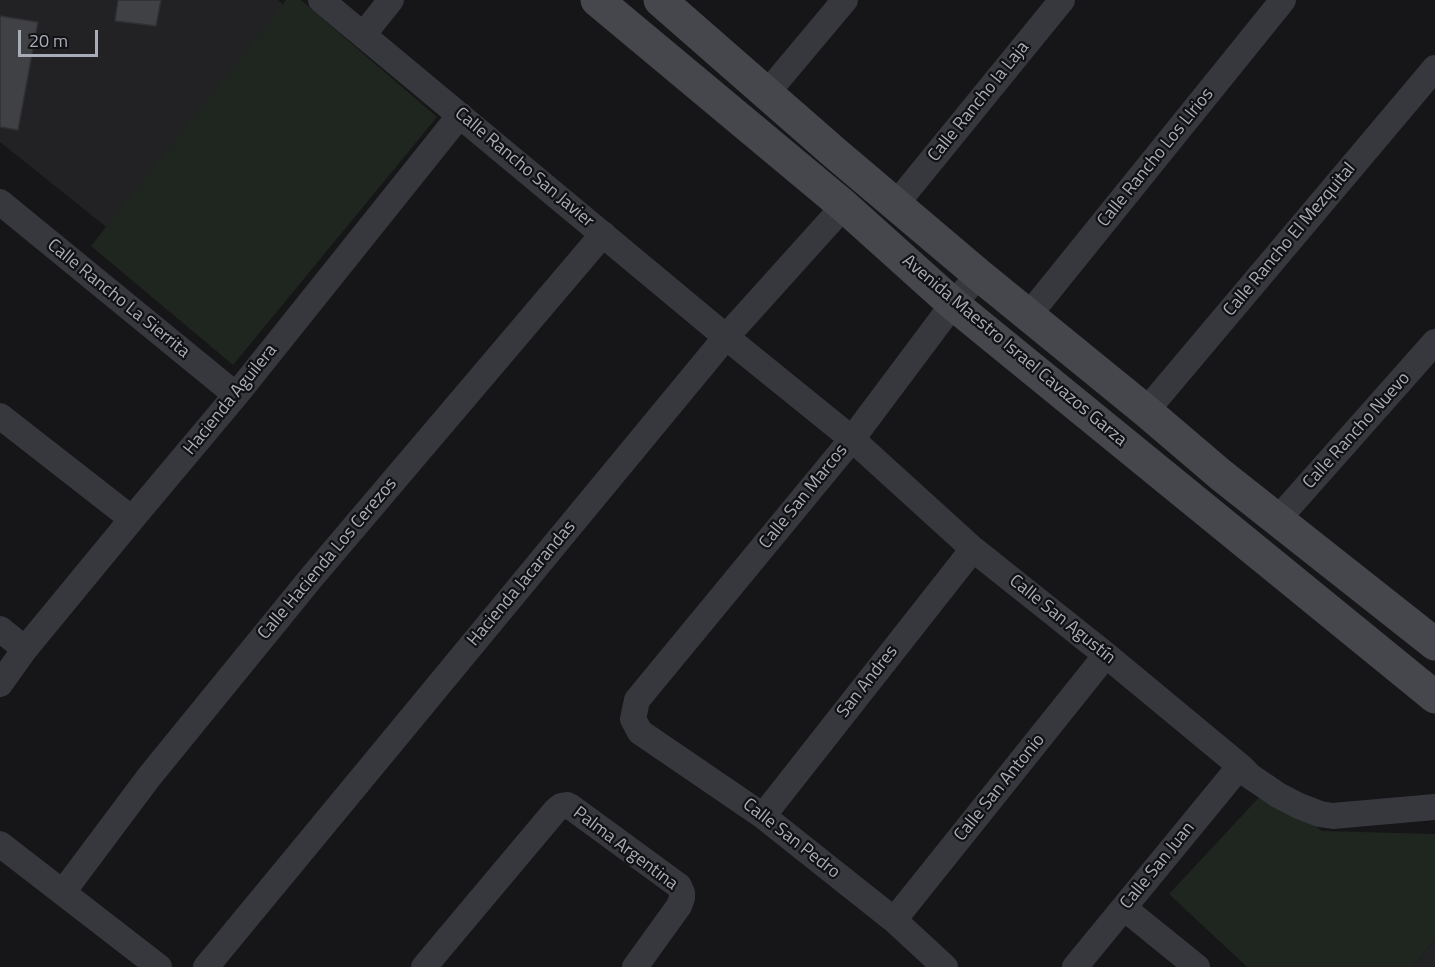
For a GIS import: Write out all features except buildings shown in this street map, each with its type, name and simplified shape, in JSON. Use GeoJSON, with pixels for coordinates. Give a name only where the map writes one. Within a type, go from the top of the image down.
{"type":"FeatureCollection","features":[{"type":"Feature","properties":{"kind":"street","name":"Calle Rancho San Javier"},"geometry":{"type":"LineString","coordinates":[[321,0],[726,337]]}},
{"type":"Feature","properties":{"kind":"street"},"geometry":{"type":"LineString","coordinates":[[363,34],[391,0]]}},
{"type":"Feature","properties":{"kind":"street","name":"Avenida Maestro Israel Cavazos Garza"},"geometry":{"type":"LineString","coordinates":[[597,0],[844,206],[953,304],[1435,697]]}},
{"type":"Feature","properties":{"kind":"street","name":"Avenida Maestro Israel Cavazos Garza"},"geometry":{"type":"LineString","coordinates":[[660,0],[1028,316],[1221,475],[1434,641]]}},
{"type":"Feature","properties":{"kind":"street"},"geometry":{"type":"LineString","coordinates":[[767,93],[845,0]]}},
{"type":"Feature","properties":{"kind":"street","name":"Calle Rancho la Laja"},"geometry":{"type":"LineString","coordinates":[[896,204],[1062,0]]}},
{"type":"Feature","properties":{"kind":"street","name":"Calle Rancho Los LIrios"},"geometry":{"type":"LineString","coordinates":[[1028,316],[1283,0]]}},
{"type":"Feature","properties":{"kind":"street","name":"Calle Rancho El Mezquital"},"geometry":{"type":"LineString","coordinates":[[1146,411],[1435,68]]}},
{"type":"Feature","properties":{"kind":"street","name":"Hacienda Aguilera"},"geometry":{"type":"LineString","coordinates":[[0,684],[25,649],[236,395],[460,115]]}},
{"type":"Feature","properties":{"kind":"street","name":"Calle Rancho La Sierrita"},"geometry":{"type":"LineString","coordinates":[[0,202],[236,395]]}},
{"type":"Feature","properties":{"kind":"street","name":"Hacienda Jacarandas"},"geometry":{"type":"LineString","coordinates":[[206,967],[726,337],[844,206]]}},
{"type":"Feature","properties":{"kind":"street","name":"Calle Hacienda Los Cerezos"},"geometry":{"type":"LineString","coordinates":[[63,892],[149,777],[311,578],[603,234]]}},
{"type":"Feature","properties":{"kind":"street","name":"Calle San Marcos"},"geometry":{"type":"LineString","coordinates":[[633,719],[637,700],[852,439],[953,304],[979,275]]}},
{"type":"Feature","properties":{"kind":"street","name":"Calle San Agustín"},"geometry":{"type":"LineString","coordinates":[[726,337],[852,439],[973,549],[1106,655],[1250,776],[1278,795],[1306,810],[1333,816],[1435,807]]}},
{"type":"Feature","properties":{"kind":"street","name":"Calle Rancho Nuevo"},"geometry":{"type":"LineString","coordinates":[[1278,519],[1435,342]]}},
{"type":"Feature","properties":{"kind":"street"},"geometry":{"type":"LineString","coordinates":[[0,416],[132,519]]}},
{"type":"Feature","properties":{"kind":"street","name":"San Andres"},"geometry":{"type":"LineString","coordinates":[[763,816],[973,549]]}},
{"type":"Feature","properties":{"kind":"street"},"geometry":{"type":"LineString","coordinates":[[0,629],[25,649]]}},
{"type":"Feature","properties":{"kind":"street","name":"Calle San Antonio"},"geometry":{"type":"LineString","coordinates":[[894,920],[1106,655]]}},
{"type":"Feature","properties":{"kind":"street","name":"Calle San Pedro"},"geometry":{"type":"LineString","coordinates":[[633,719],[640,732],[763,816],[894,920],[945,967]]}},
{"type":"Feature","properties":{"kind":"street","name":"Calle San Juan"},"geometry":{"type":"LineString","coordinates":[[1075,967],[1240,766]]}},
{"type":"Feature","properties":{"kind":"street","name":"Palma Argentina"},"geometry":{"type":"LineString","coordinates":[[424,967],[555,811],[567,805],[679,886],[682,893],[680,906],[635,967]]}},
{"type":"Feature","properties":{"kind":"street"},"geometry":{"type":"LineString","coordinates":[[0,844],[159,967]]}},
{"type":"Feature","properties":{"kind":"street"},"geometry":{"type":"LineString","coordinates":[[1124,908],[1197,967]]}},
{"type":"Feature","properties":{"kind":"shaded area"},"geometry":{"type":"Polygon","coordinates":[[[0,0],[278,0],[293,14],[115,234],[0,142],[0,0]]]}},
{"type":"Feature","properties":{"kind":"shaded area"},"geometry":{"type":"Polygon","coordinates":[[[286,0],[301,0],[437,117],[233,365],[91,246],[286,0]]]}},
{"type":"Feature","properties":{"kind":"shaded area"},"geometry":{"type":"Polygon","coordinates":[[[1265,791],[1322,831],[1435,834],[1435,940],[1412,967],[1247,967],[1169,894],[1265,791]]]}},
{"type":"Feature","properties":{"kind":"shaded area"},"geometry":{"type":"Polygon","coordinates":[[[1435,940],[1435,967],[1412,967],[1435,940]]]}}]}
